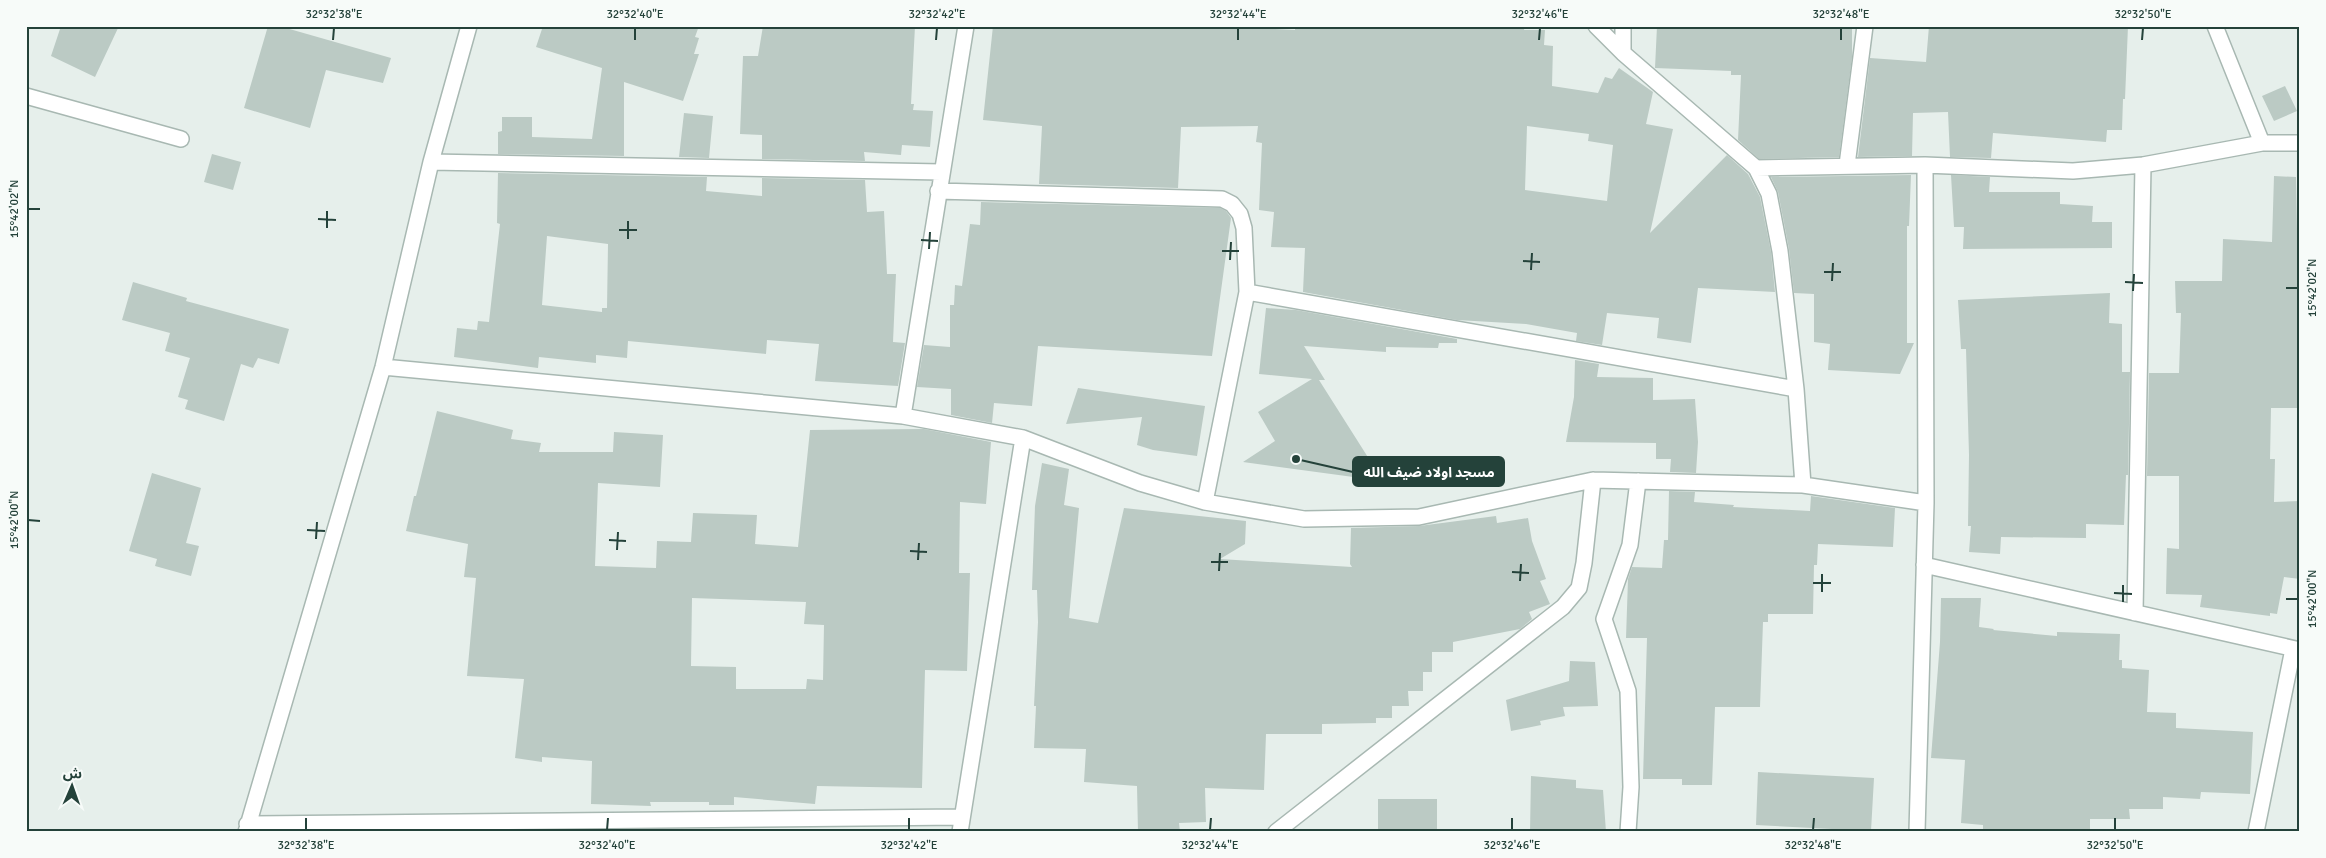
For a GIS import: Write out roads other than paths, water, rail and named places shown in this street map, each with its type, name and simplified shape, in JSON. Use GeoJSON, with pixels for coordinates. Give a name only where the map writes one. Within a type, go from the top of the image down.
{"type":"FeatureCollection","features":[{"type":"Feature","properties":{"kind":"street"},"geometry":{"type":"LineString","coordinates":[[469,26],[431,162],[383,367],[247,828],[960,824],[1023,438]]}},
{"type":"Feature","properties":{"kind":"street"},"geometry":{"type":"LineString","coordinates":[[903,416],[966,26]]}},
{"type":"Feature","properties":{"kind":"street"},"geometry":{"type":"LineString","coordinates":[[1596,26],[1624,53],[1756,168],[1769,194],[1780,251],[1796,389],[1803,485]]}},
{"type":"Feature","properties":{"kind":"street"},"geometry":{"type":"LineString","coordinates":[[1623,26],[1624,53]]}},
{"type":"Feature","properties":{"kind":"street"},"geometry":{"type":"LineString","coordinates":[[1847,165],[1865,26]]}},
{"type":"Feature","properties":{"kind":"street"},"geometry":{"type":"LineString","coordinates":[[2215,26],[2262,143]]}},
{"type":"Feature","properties":{"kind":"street"},"geometry":{"type":"LineString","coordinates":[[26,96],[181,139]]}},
{"type":"Feature","properties":{"kind":"street"},"geometry":{"type":"LineString","coordinates":[[1756,168],[1925,165],[2073,172],[2143,165],[2262,143],[2300,143]]}},
{"type":"Feature","properties":{"kind":"street"},"geometry":{"type":"LineString","coordinates":[[431,162],[942,172]]}},
{"type":"Feature","properties":{"kind":"street"},"geometry":{"type":"LineString","coordinates":[[1917,832],[1926,503],[1925,165]]}},
{"type":"Feature","properties":{"kind":"street"},"geometry":{"type":"LineString","coordinates":[[2135,613],[2143,165]]}},
{"type":"Feature","properties":{"kind":"street"},"geometry":{"type":"LineString","coordinates":[[938,191],[1222,200],[1232,204],[1240,214],[1244,228],[1247,292],[1205,502]]}},
{"type":"Feature","properties":{"kind":"street"},"geometry":{"type":"LineString","coordinates":[[1247,292],[1796,389]]}},
{"type":"Feature","properties":{"kind":"street"},"geometry":{"type":"LineString","coordinates":[[383,367],[903,416],[1023,438],[1140,483],[1205,502],[1304,519],[1419,517],[1593,480],[1803,485],[1926,503]]}},
{"type":"Feature","properties":{"kind":"street"},"geometry":{"type":"LineString","coordinates":[[1276,832],[1563,608],[1579,588],[1581,580],[1593,480]]}},
{"type":"Feature","properties":{"kind":"street"},"geometry":{"type":"LineString","coordinates":[[1628,832],[1631,787],[1628,691],[1604,619],[1630,545],[1638,481]]}},
{"type":"Feature","properties":{"kind":"street"},"geometry":{"type":"LineString","coordinates":[[1924,565],[2296,649],[2256,832]]}},
{"type":"Feature","properties":{"kind":"place","name":"مسجد اولاد ضيف الله"},"geometry":{"type":"Point","coordinates":[1296,459]}}]}
